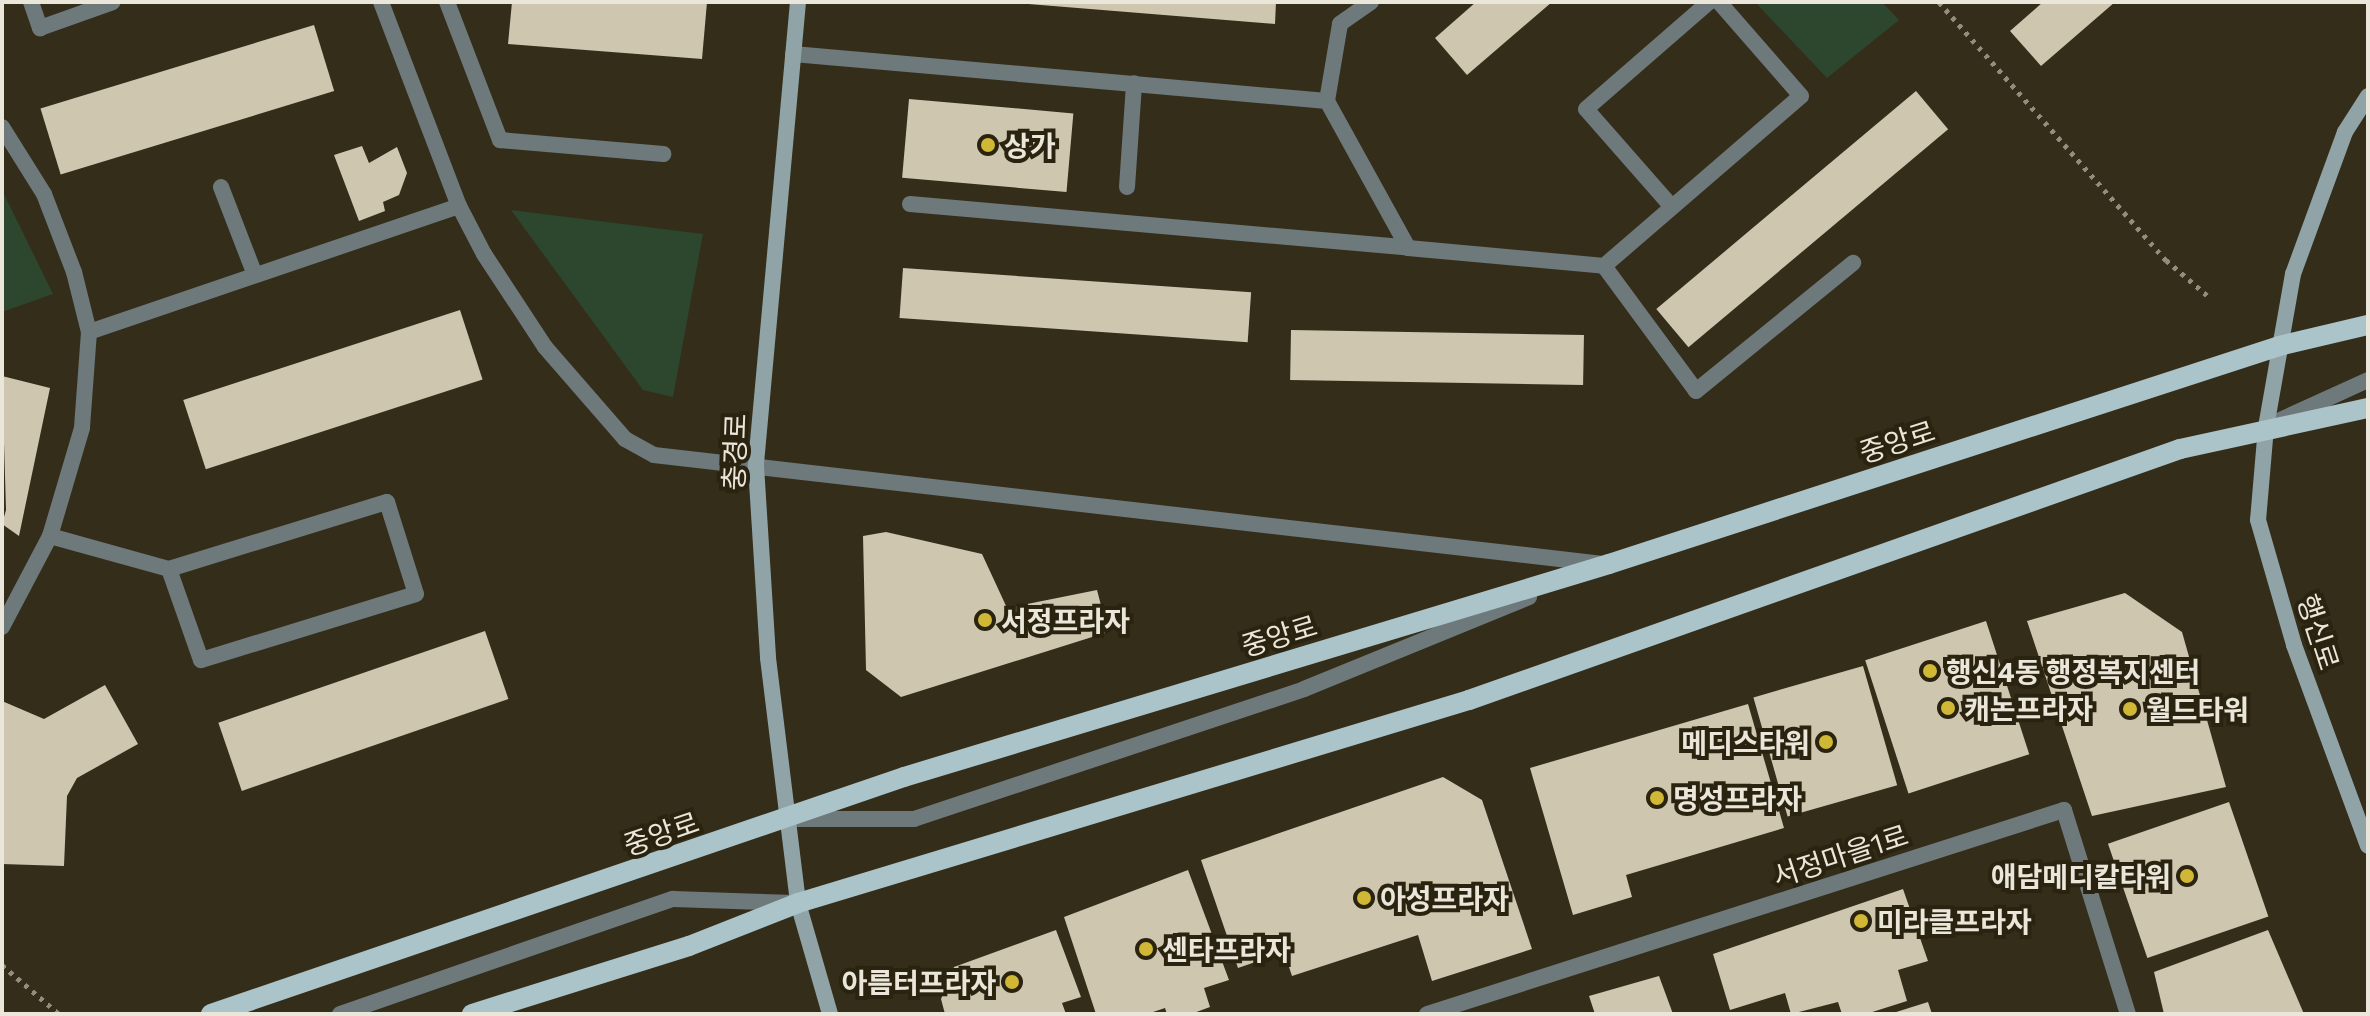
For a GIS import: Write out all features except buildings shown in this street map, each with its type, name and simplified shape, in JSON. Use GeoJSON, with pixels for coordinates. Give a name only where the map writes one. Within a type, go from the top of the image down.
{"type":"FeatureCollection","features":[{"type":"Feature","properties":{"kind":"main road","name":"충경로"},"geometry":{"type":"LineString","coordinates":[[798,2],[756,466],[768,658],[798,903],[830,1014]]}},
{"type":"Feature","properties":{"kind":"main road"},"geometry":{"type":"LineString","coordinates":[[2279,346],[2298,260],[2345,132],[2368,96]]}},
{"type":"Feature","properties":{"kind":"main road","name":"중앙로"},"geometry":{"type":"LineString","coordinates":[[211,1014],[904,777],[1609,564],[2279,346],[2368,325]]}},
{"type":"Feature","properties":{"kind":"main road","name":"행신로"},"geometry":{"type":"LineString","coordinates":[[2279,346],[2266,427],[2258,520],[2294,645],[2368,846]]}},
{"type":"Feature","properties":{"kind":"main road"},"geometry":{"type":"LineString","coordinates":[[472,1014],[689,946],[798,903],[1469,700],[2180,449],[2266,427],[2368,408]]}},
{"type":"Feature","properties":{"kind":"street"},"geometry":{"type":"LineString","coordinates":[[31,2],[40,28],[113,2]]}},
{"type":"Feature","properties":{"kind":"street"},"geometry":{"type":"LineString","coordinates":[[381,2],[459,206],[545,347],[625,439],[654,455],[1423,547],[1609,564]]}},
{"type":"Feature","properties":{"kind":"street"},"geometry":{"type":"LineString","coordinates":[[447,2],[500,140],[663,154]]}},
{"type":"Feature","properties":{"kind":"street"},"geometry":{"type":"LineString","coordinates":[[1371,2],[1340,24],[1327,101],[1408,248]]}},
{"type":"Feature","properties":{"kind":"street"},"geometry":{"type":"LineString","coordinates":[[1672,207],[1586,109],[1709,2]]}},
{"type":"Feature","properties":{"kind":"street"},"geometry":{"type":"LineString","coordinates":[[910,204],[1604,266],[1801,96],[1719,2]]}},
{"type":"Feature","properties":{"kind":"street"},"geometry":{"type":"LineString","coordinates":[[793,54],[1327,101]]}},
{"type":"Feature","properties":{"kind":"street"},"geometry":{"type":"LineString","coordinates":[[1127,187],[1134,83]]}},
{"type":"Feature","properties":{"kind":"street"},"geometry":{"type":"LineString","coordinates":[[2,127],[44,194],[74,272],[89,332],[82,428],[50,536],[2,627]]}},
{"type":"Feature","properties":{"kind":"street"},"geometry":{"type":"LineString","coordinates":[[221,187],[255,275]]}},
{"type":"Feature","properties":{"kind":"street"},"geometry":{"type":"LineString","coordinates":[[89,332],[459,206]]}},
{"type":"Feature","properties":{"kind":"street"},"geometry":{"type":"LineString","coordinates":[[1604,266],[1696,391],[1853,263]]}},
{"type":"Feature","properties":{"kind":"street"},"geometry":{"type":"LineString","coordinates":[[2266,427],[2368,380]]}},
{"type":"Feature","properties":{"kind":"street"},"geometry":{"type":"LineString","coordinates":[[50,536],[169,569],[387,502],[416,594],[201,660],[169,569]]}},
{"type":"Feature","properties":{"kind":"street"},"geometry":{"type":"LineString","coordinates":[[788,819],[914,819],[1304,689],[1609,564]]}},
{"type":"Feature","properties":{"kind":"street","name":"서정마을1로"},"geometry":{"type":"LineString","coordinates":[[1427,1014],[2064,810],[2128,1014]]}},
{"type":"Feature","properties":{"kind":"street"},"geometry":{"type":"LineString","coordinates":[[340,1014],[673,899],[798,903]]}},
{"type":"Feature","properties":{"kind":"path"},"geometry":{"type":"LineString","coordinates":[[1939,2],[2166,260],[2209,297]]}},
{"type":"Feature","properties":{"kind":"path"},"geometry":{"type":"LineString","coordinates":[[2,965],[59,1014]]}},
{"type":"Feature","properties":{"kind":"green space"},"geometry":{"type":"Polygon","coordinates":[[[1755,2],[1882,2],[1899,20],[1827,78],[1755,2]]]}},
{"type":"Feature","properties":{"kind":"green space"},"geometry":{"type":"Polygon","coordinates":[[[2,190],[53,294],[2,312],[2,190]]]}},
{"type":"Feature","properties":{"kind":"green space"},"geometry":{"type":"Polygon","coordinates":[[[511,210],[703,234],[673,397],[643,390],[511,210]]]}},
{"type":"Feature","properties":{"kind":"place","name":"상가"},"geometry":{"type":"Point","coordinates":[988,145]}},
{"type":"Feature","properties":{"kind":"place","name":"서정프라자"},"geometry":{"type":"Point","coordinates":[985,620]}},
{"type":"Feature","properties":{"kind":"place","name":"행신4동 행정복지센터"},"geometry":{"type":"Point","coordinates":[1930,671]}},
{"type":"Feature","properties":{"kind":"place","name":"캐논프라자"},"geometry":{"type":"Point","coordinates":[1948,708]}},
{"type":"Feature","properties":{"kind":"place","name":"월드타워"},"geometry":{"type":"Point","coordinates":[2130,709]}},
{"type":"Feature","properties":{"kind":"place","name":"메디스타워"},"geometry":{"type":"Point","coordinates":[1826,742]}},
{"type":"Feature","properties":{"kind":"place","name":"명성프라자"},"geometry":{"type":"Point","coordinates":[1657,798]}},
{"type":"Feature","properties":{"kind":"place","name":"애담메디칼타워"},"geometry":{"type":"Point","coordinates":[2187,876]}},
{"type":"Feature","properties":{"kind":"place","name":"아성프라자"},"geometry":{"type":"Point","coordinates":[1364,898]}},
{"type":"Feature","properties":{"kind":"place","name":"미라클프라자"},"geometry":{"type":"Point","coordinates":[1861,921]}},
{"type":"Feature","properties":{"kind":"place","name":"센타프라자"},"geometry":{"type":"Point","coordinates":[1146,949]}},
{"type":"Feature","properties":{"kind":"place","name":"아름터프라자"},"geometry":{"type":"Point","coordinates":[1012,982]}}]}
